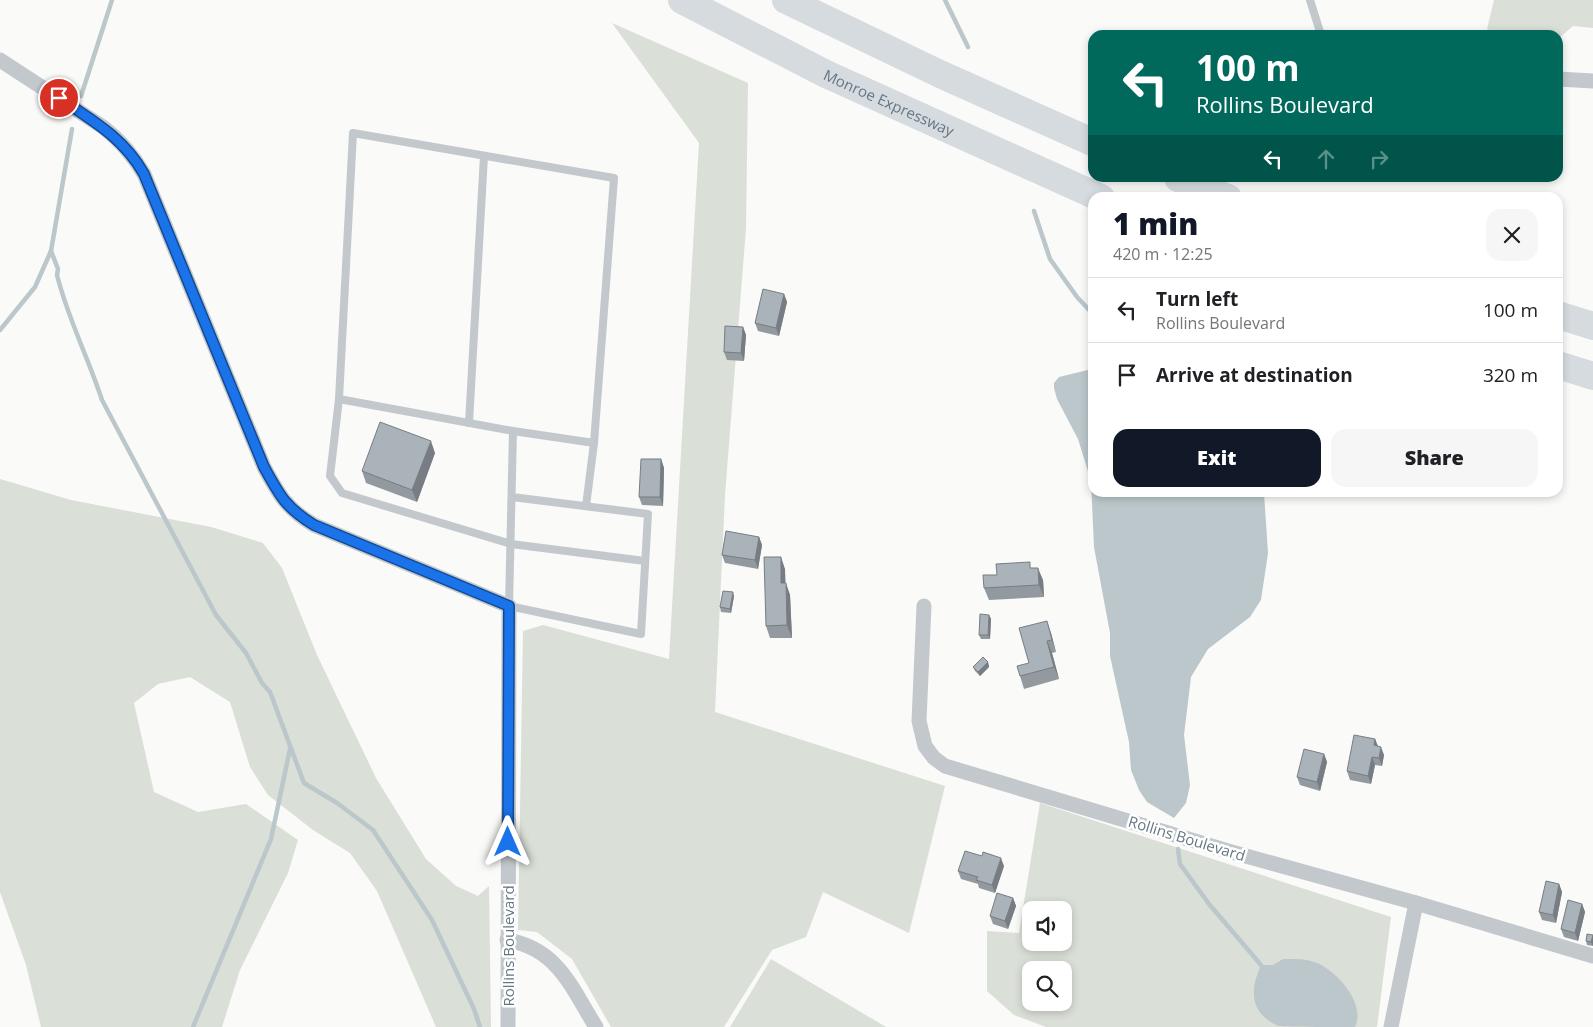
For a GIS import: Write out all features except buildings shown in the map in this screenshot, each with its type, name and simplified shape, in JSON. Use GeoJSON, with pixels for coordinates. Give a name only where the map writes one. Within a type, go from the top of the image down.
{"type":"FeatureCollection","features":[{"type":"Feature","properties":{"kind":"highway","name":"Monroe Expressway"},"geometry":{"type":"LineString","coordinates":[[682,0],[826,74],[1088,192]]}},
{"type":"Feature","properties":{"kind":"highway"},"geometry":{"type":"LineString","coordinates":[[786,0],[940,74],[1088,140]]}},
{"type":"Feature","properties":{"kind":"highway"},"geometry":{"type":"LineString","coordinates":[[1188,182],[1213,192]]}},
{"type":"Feature","properties":{"kind":"highway"},"geometry":{"type":"LineString","coordinates":[[1563,316],[1593,326]]}},
{"type":"Feature","properties":{"kind":"highway"},"geometry":{"type":"LineString","coordinates":[[1563,367],[1593,376]]}},
{"type":"Feature","properties":{"kind":"street"},"geometry":{"type":"LineString","coordinates":[[0,60],[103,127],[121,142],[137,160],[264,467],[278,493],[294,512],[314,525],[509,606]]}},
{"type":"Feature","properties":{"kind":"street"},"geometry":{"type":"LineString","coordinates":[[1563,79],[1593,81]]}},
{"type":"Feature","properties":{"kind":"street","name":"Rollins Boulevard"},"geometry":{"type":"LineString","coordinates":[[508,1027],[509,606]]}},
{"type":"Feature","properties":{"kind":"street","name":"Rollins Boulevard"},"geometry":{"type":"LineString","coordinates":[[924,606],[918,721],[925,746],[934,758],[945,766],[1228,851],[1416,903],[1593,956]]}},
{"type":"Feature","properties":{"kind":"street"},"geometry":{"type":"LineString","coordinates":[[1391,1027],[1416,903]]}},
{"type":"Feature","properties":{"kind":"street"},"geometry":{"type":"LineString","coordinates":[[507,940],[532,946],[551,960],[564,974],[596,1027]]}},
{"type":"Feature","properties":{"kind":"lane"},"geometry":{"type":"LineString","coordinates":[[1310,0],[1319,30]]}},
{"type":"Feature","properties":{"kind":"lane"},"geometry":{"type":"LineString","coordinates":[[586,506],[594,443],[614,178],[353,134],[339,399],[330,476],[342,493],[511,544],[645,561]]}},
{"type":"Feature","properties":{"kind":"lane"},"geometry":{"type":"LineString","coordinates":[[469,423],[484,156]]}},
{"type":"Feature","properties":{"kind":"lane"},"geometry":{"type":"LineString","coordinates":[[339,399],[513,431],[594,443]]}},
{"type":"Feature","properties":{"kind":"lane"},"geometry":{"type":"LineString","coordinates":[[512,497],[648,514],[641,634],[509,606],[513,431]]}},
{"type":"Feature","properties":{"kind":"shaded area"},"geometry":{"type":"Polygon","coordinates":[[[1494,0],[1593,0],[1593,28],[1573,26],[1563,35],[1563,30],[1487,29],[1494,0]]]}},
{"type":"Feature","properties":{"kind":"shaded area"},"geometry":{"type":"Polygon","coordinates":[[[612,23],[748,83],[746,228],[725,495],[715,712],[945,786],[909,933],[823,892],[806,937],[772,950],[724,1027],[611,1027],[572,959],[537,932],[518,930],[523,631],[543,625],[669,659],[699,143],[612,23]]]}},
{"type":"Feature","properties":{"kind":"shaded area"},"geometry":{"type":"Polygon","coordinates":[[[1088,370],[1088,471],[1078,439],[1057,399],[1054,383],[1059,377],[1088,370]]]}},
{"type":"Feature","properties":{"kind":"shaded area"},"geometry":{"type":"Polygon","coordinates":[[[0,479],[71,500],[211,527],[263,543],[282,568],[317,655],[376,778],[426,859],[456,886],[478,896],[489,886],[491,1027],[436,1027],[377,891],[350,853],[313,830],[268,795],[250,767],[230,702],[190,677],[158,684],[134,703],[154,792],[198,812],[246,804],[298,840],[288,873],[240,970],[222,1027],[41,1027],[26,965],[0,892],[0,479]]]}},
{"type":"Feature","properties":{"kind":"shaded area"},"geometry":{"type":"Polygon","coordinates":[[[1092,497],[1264,497],[1268,553],[1261,600],[1250,617],[1208,649],[1191,677],[1184,735],[1190,785],[1186,803],[1174,818],[1147,802],[1139,790],[1131,770],[1129,742],[1110,656],[1110,633],[1094,547],[1092,497]]]}},
{"type":"Feature","properties":{"kind":"shaded area"},"geometry":{"type":"Polygon","coordinates":[[[1040,803],[1391,917],[1377,1027],[1046,1027],[1014,1015],[987,991],[987,931],[1019,933],[1022,914],[1022,951],[1072,951],[1072,901],[1024,901],[1040,803]]]}},
{"type":"Feature","properties":{"kind":"shaded area"},"geometry":{"type":"Polygon","coordinates":[[[771,959],[886,1027],[730,1027],[771,959]]]}},
{"type":"Feature","properties":{"kind":"shaded area"},"geometry":{"type":"Polygon","coordinates":[[[1283,959],[1313,961],[1325,967],[1341,981],[1348,990],[1357,1009],[1355,1027],[1278,1026],[1268,1020],[1257,1007],[1254,1000],[1257,974],[1261,965],[1273,965],[1283,959]]]}},
{"type":"Feature","properties":{"kind":"waterway"},"geometry":{"type":"LineString","coordinates":[[81,96],[112,0]]}},
{"type":"Feature","properties":{"kind":"waterway"},"geometry":{"type":"LineString","coordinates":[[945,0],[968,47]]}},
{"type":"Feature","properties":{"kind":"waterway"},"geometry":{"type":"LineString","coordinates":[[0,330],[35,287],[51,251],[72,129]]}},
{"type":"Feature","properties":{"kind":"waterway"},"geometry":{"type":"LineString","coordinates":[[1034,211],[1050,259],[1077,297],[1088,309]]}},
{"type":"Feature","properties":{"kind":"waterway"},"geometry":{"type":"LineString","coordinates":[[51,251],[58,269],[57,275],[67,307],[102,400],[216,615],[246,653],[262,683],[270,692],[304,783],[337,803],[373,830],[432,920],[474,1009],[480,1027]]}},
{"type":"Feature","properties":{"kind":"waterway"},"geometry":{"type":"LineString","coordinates":[[193,1027],[271,839],[290,749]]}},
{"type":"Feature","properties":{"kind":"waterway"},"geometry":{"type":"LineString","coordinates":[[1178,849],[1180,864],[1209,904],[1261,965]]}},
{"type":"Feature","properties":{"kind":"route"},"geometry":{"type":"LineString","coordinates":[[59,98],[116,137],[137,160],[264,467],[278,493],[294,512],[314,525],[509,606],[508,842]]}}]}
